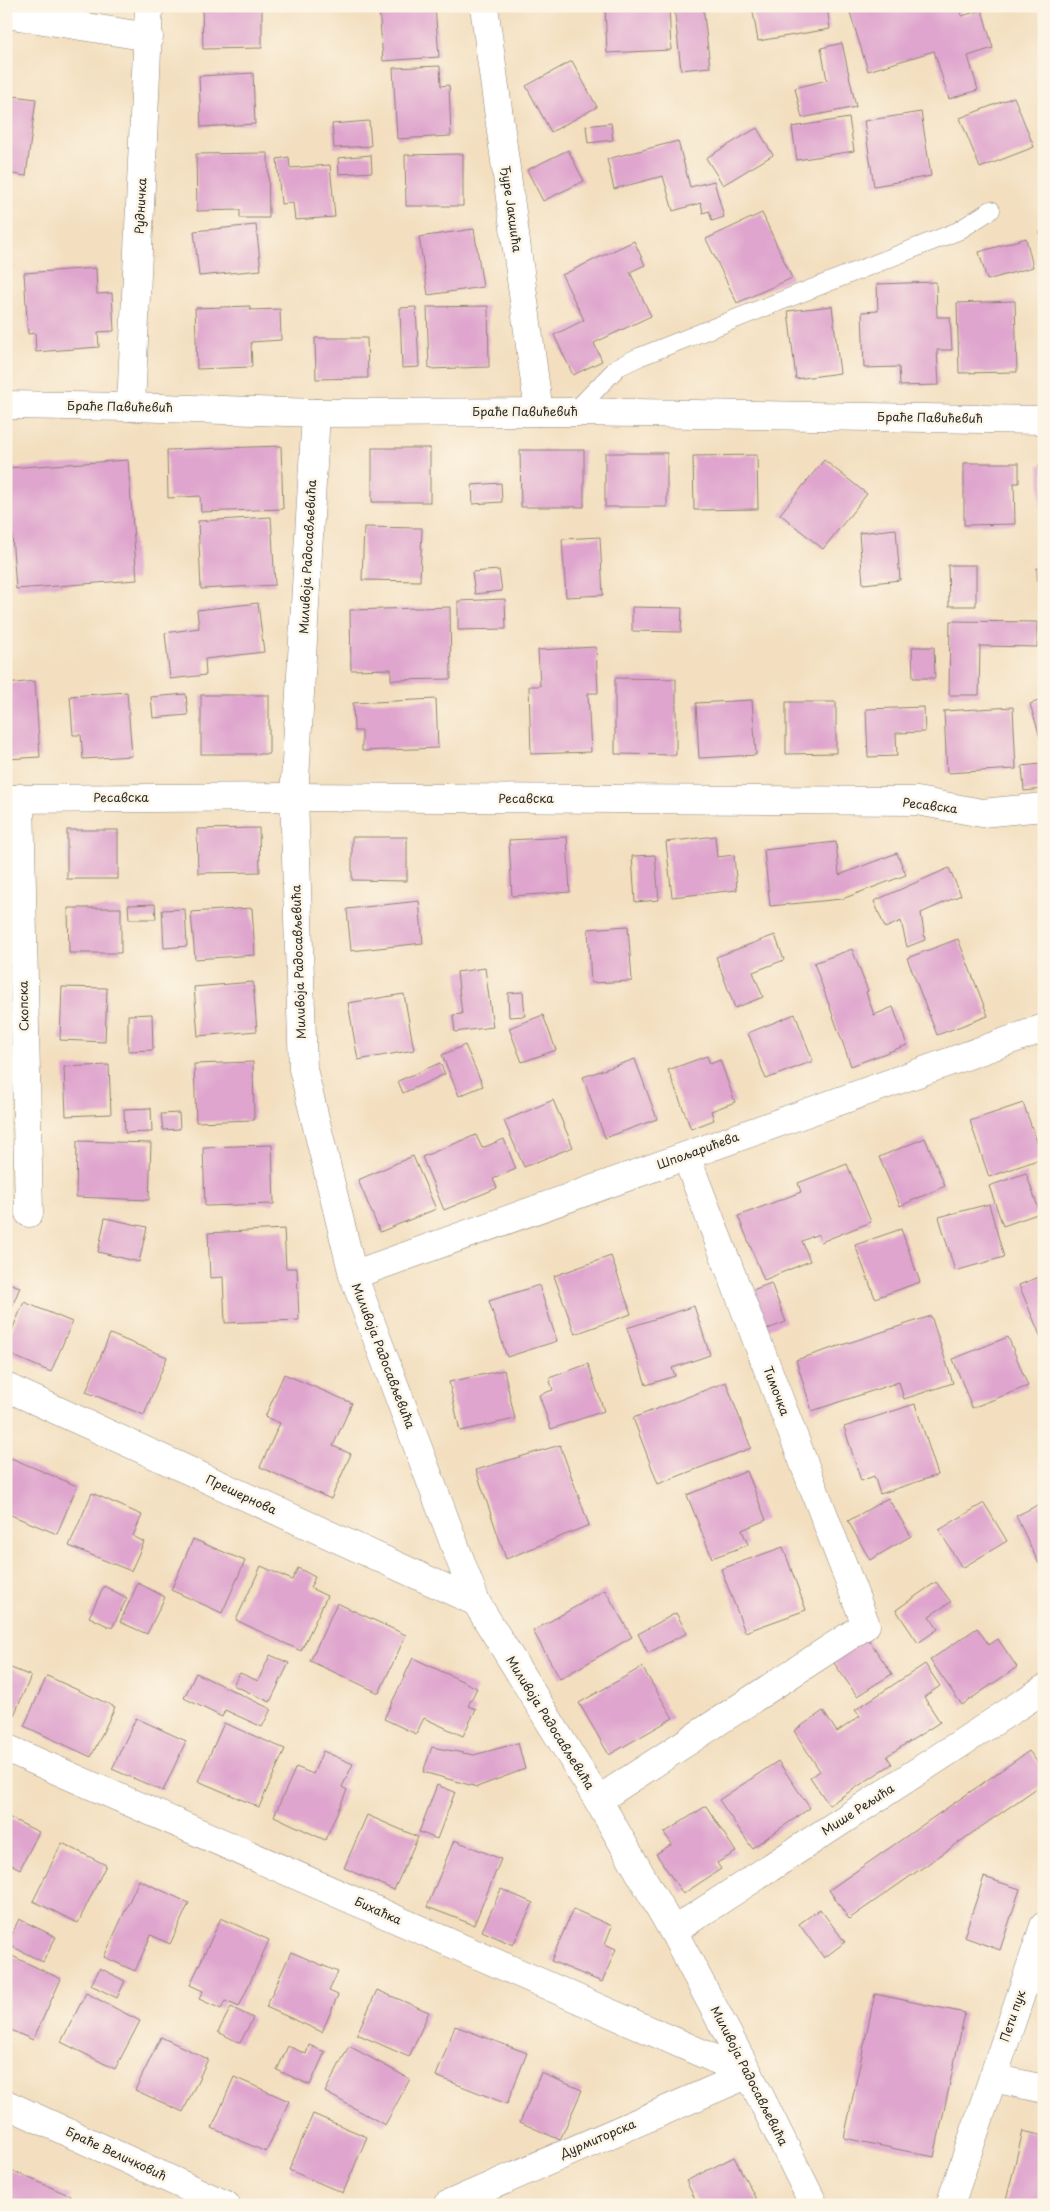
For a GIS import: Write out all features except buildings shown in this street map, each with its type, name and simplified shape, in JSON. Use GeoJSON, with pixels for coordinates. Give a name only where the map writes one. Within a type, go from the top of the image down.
{"type":"FeatureCollection","features":[{"type":"Feature","properties":{"kind":"street","name":"Рудничка"},"geometry":{"type":"LineString","coordinates":[[131,406],[149,6]]}},
{"type":"Feature","properties":{"kind":"street","name":"Ђуре Јакшића"},"geometry":{"type":"LineString","coordinates":[[484,6],[539,412]]}},
{"type":"Feature","properties":{"kind":"street"},"geometry":{"type":"LineString","coordinates":[[6,14],[149,37]]}},
{"type":"Feature","properties":{"kind":"street","name":"Браће Павићевић"},"geometry":{"type":"LineString","coordinates":[[6,405],[131,406],[316,413],[574,412],[1044,420]]}},
{"type":"Feature","properties":{"kind":"street","name":"Миливоја Радосављевића"},"geometry":{"type":"LineString","coordinates":[[316,413],[294,797],[303,1069],[353,1275],[476,1602],[598,1800],[673,1931],[749,2074],[814,2205]]}},
{"type":"Feature","properties":{"kind":"street","name":"Ресавска"},"geometry":{"type":"LineString","coordinates":[[13,799],[294,797],[917,801],[982,813],[1044,807]]}},
{"type":"Feature","properties":{"kind":"street","name":"Скопска"},"geometry":{"type":"LineString","coordinates":[[13,799],[29,1214]]}},
{"type":"Feature","properties":{"kind":"street","name":"Шпољарићева"},"geometry":{"type":"LineString","coordinates":[[353,1275],[1044,1028]]}},
{"type":"Feature","properties":{"kind":"street","name":"Тимочка"},"geometry":{"type":"LineString","coordinates":[[598,1800],[866,1625],[686,1156]]}},
{"type":"Feature","properties":{"kind":"street","name":"Прешернова"},"geometry":{"type":"LineString","coordinates":[[6,1387],[476,1602]]}},
{"type":"Feature","properties":{"kind":"street","name":"Мише Рељића"},"geometry":{"type":"LineString","coordinates":[[673,1931],[1044,1689]]}},
{"type":"Feature","properties":{"kind":"street","name":"Бихаћка"},"geometry":{"type":"LineString","coordinates":[[6,1748],[749,2074]]}},
{"type":"Feature","properties":{"kind":"street","name":"Пети пук"},"geometry":{"type":"LineString","coordinates":[[950,2205],[1044,1926]]}},
{"type":"Feature","properties":{"kind":"street","name":"Дурмиторска"},"geometry":{"type":"LineString","coordinates":[[447,2205],[749,2074]]}},
{"type":"Feature","properties":{"kind":"street"},"geometry":{"type":"LineString","coordinates":[[993,2078],[1044,2089]]}},
{"type":"Feature","properties":{"kind":"street","name":"Браће Величковић"},"geometry":{"type":"LineString","coordinates":[[6,2104],[226,2205]]}},
{"type":"Feature","properties":{"kind":"lane"},"geometry":{"type":"LineString","coordinates":[[574,412],[618,367],[958,231],[991,210]]}}]}
